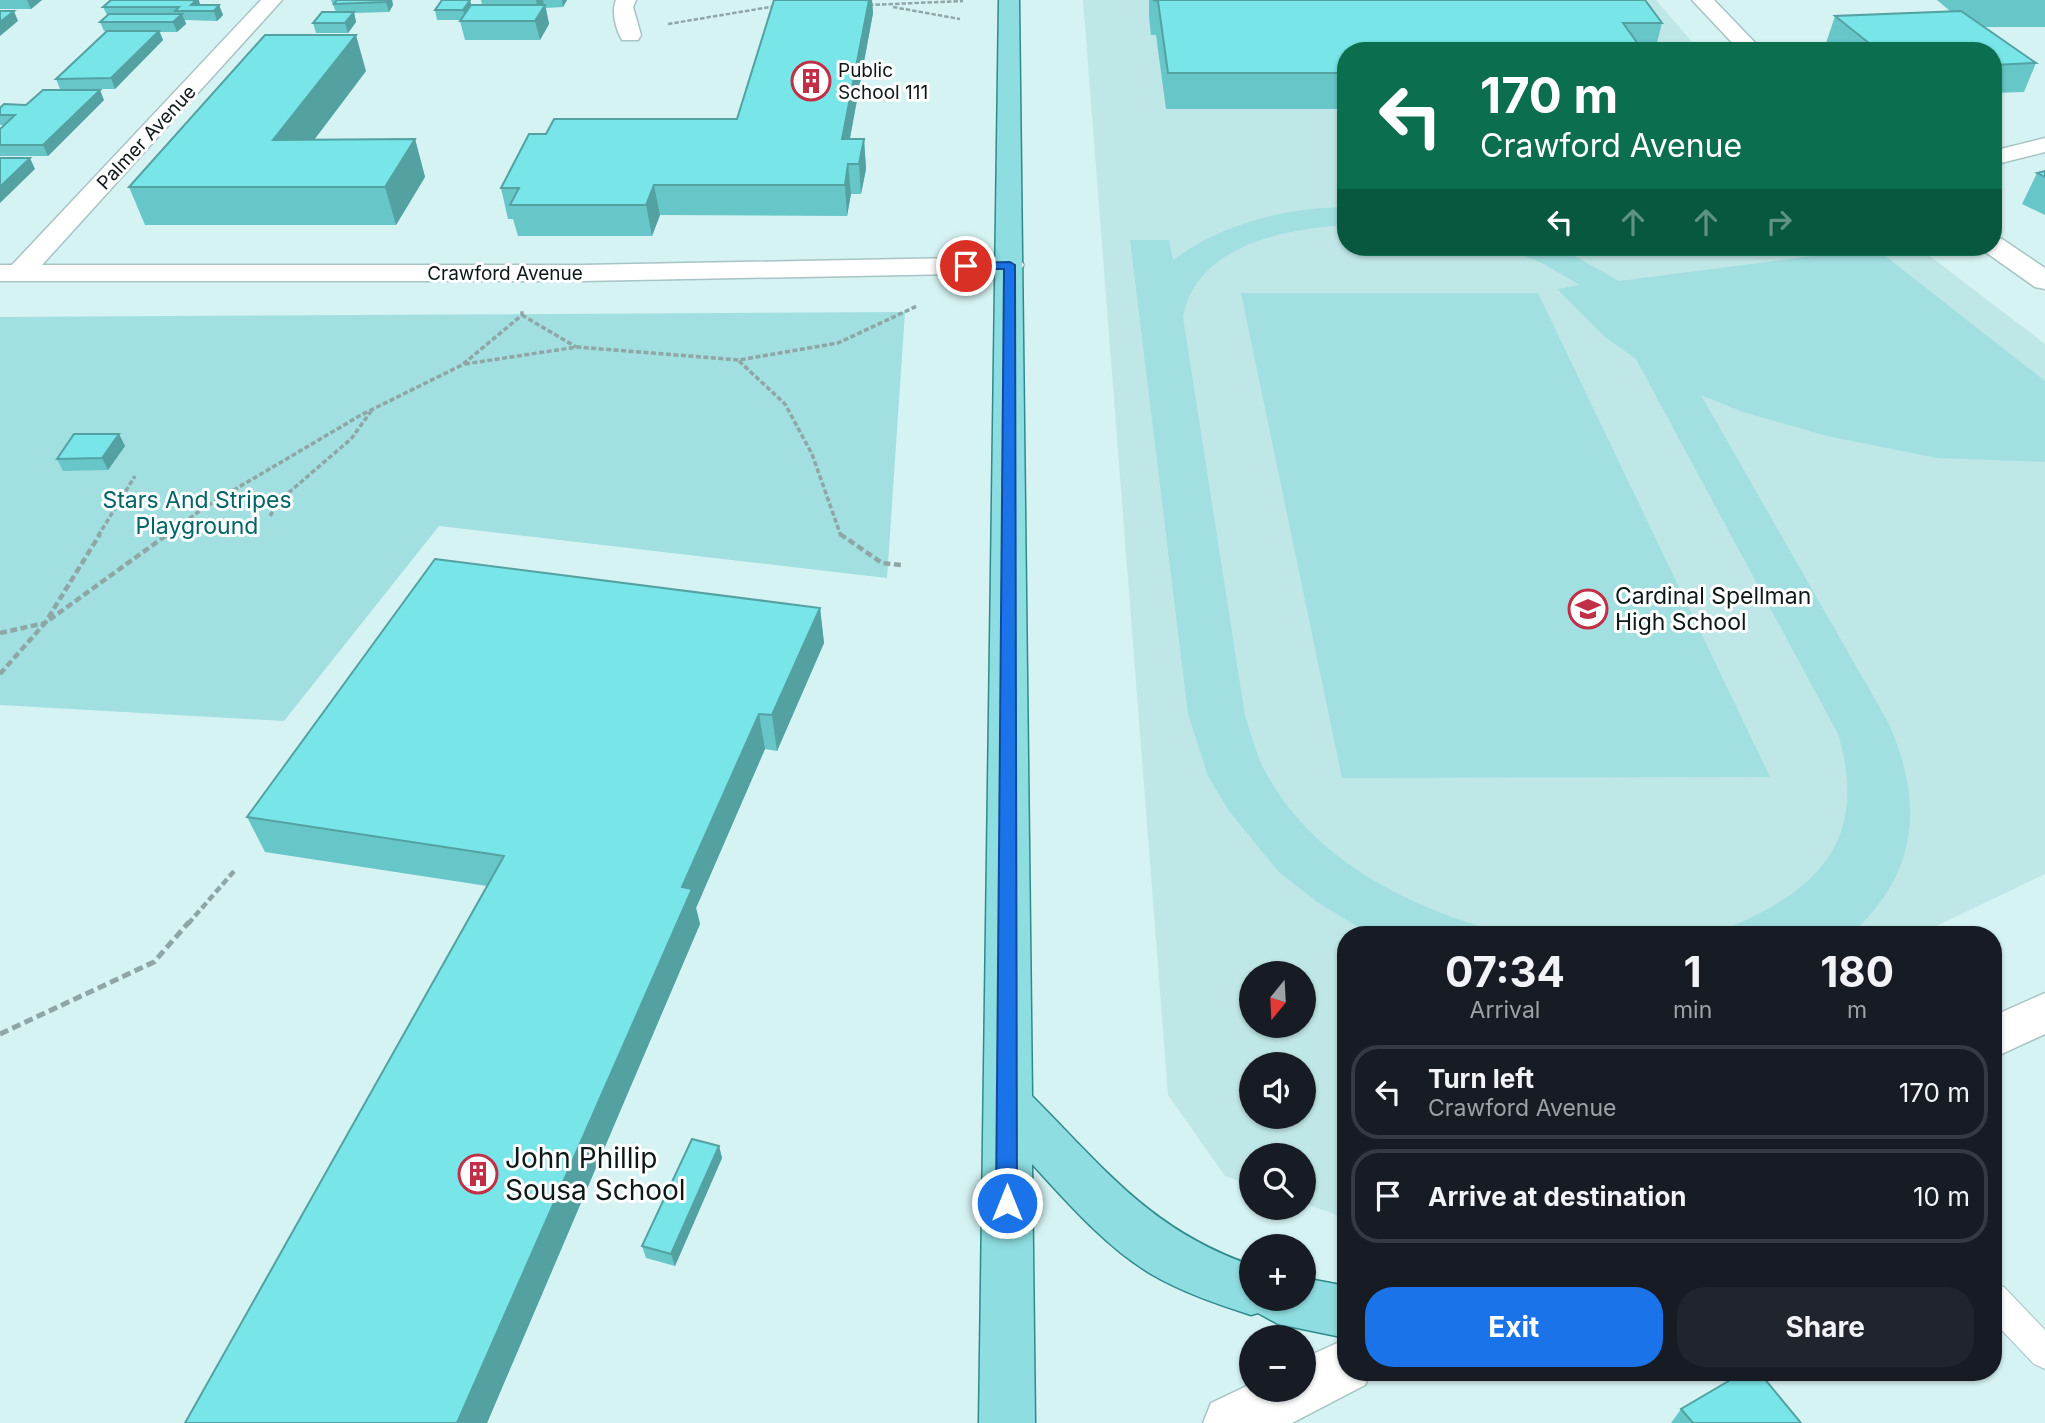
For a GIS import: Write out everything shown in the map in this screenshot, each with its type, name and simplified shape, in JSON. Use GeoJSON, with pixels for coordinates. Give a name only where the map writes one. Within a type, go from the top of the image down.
{"type":"FeatureCollection","features":[{"type":"Feature","properties":{"kind":"main road"},"geometry":{"type":"LineString","coordinates":[[1007,1423],[1009,0]]}},
{"type":"Feature","properties":{"kind":"main road"},"geometry":{"type":"LineString","coordinates":[[1007,1103],[1131,1227],[1158,1249],[1185,1264],[1239,1285]]}},
{"type":"Feature","properties":{"kind":"main road"},"geometry":{"type":"LineString","coordinates":[[1316,1306],[1337,1310]]}},
{"type":"Feature","properties":{"kind":"street","name":"Palmer Avenue"},"geometry":{"type":"LineString","coordinates":[[10,274],[272,0]]}},
{"type":"Feature","properties":{"kind":"street"},"geometry":{"type":"LineString","coordinates":[[626,0],[623,7],[629,32]]}},
{"type":"Feature","properties":{"kind":"street"},"geometry":{"type":"LineString","coordinates":[[1702,0],[1743,42]]}},
{"type":"Feature","properties":{"kind":"street"},"geometry":{"type":"LineString","coordinates":[[2002,156],[2045,145]]}},
{"type":"Feature","properties":{"kind":"street"},"geometry":{"type":"LineString","coordinates":[[2002,251],[2044,279]]}},
{"type":"Feature","properties":{"kind":"street","name":"Crawford Avenue"},"geometry":{"type":"LineString","coordinates":[[10,274],[522,273],[1010,265]]}},
{"type":"Feature","properties":{"kind":"street"},"geometry":{"type":"LineString","coordinates":[[2002,1034],[2045,1012]]}},
{"type":"Feature","properties":{"kind":"street"},"geometry":{"type":"LineString","coordinates":[[1316,1381],[1337,1370]]}},
{"type":"Feature","properties":{"kind":"street"},"geometry":{"type":"LineString","coordinates":[[1231,1423],[1274,1402]]}},
{"type":"Feature","properties":{"kind":"lane"},"geometry":{"type":"LineString","coordinates":[[2002,1308],[2045,1353]]}},
{"type":"Feature","properties":{"kind":"path"},"geometry":{"type":"LineString","coordinates":[[858,5],[963,1]]}},
{"type":"Feature","properties":{"kind":"path"},"geometry":{"type":"LineString","coordinates":[[629,32],[788,4]]}},
{"type":"Feature","properties":{"kind":"path"},"geometry":{"type":"LineString","coordinates":[[886,5],[960,19]]}},
{"type":"Feature","properties":{"kind":"path"},"geometry":{"type":"LineString","coordinates":[[522,273],[522,315]]}},
{"type":"Feature","properties":{"kind":"path"},"geometry":{"type":"LineString","coordinates":[[462,365],[577,347],[739,360],[838,344],[927,302]]}},
{"type":"Feature","properties":{"kind":"path"},"geometry":{"type":"LineString","coordinates":[[522,315],[577,347]]}},
{"type":"Feature","properties":{"kind":"path"},"geometry":{"type":"LineString","coordinates":[[0,633],[44,623],[205,506],[372,410],[462,365],[522,315]]}},
{"type":"Feature","properties":{"kind":"path"},"geometry":{"type":"LineString","coordinates":[[739,360],[785,404],[812,454],[841,536],[882,563],[901,565]]}},
{"type":"Feature","properties":{"kind":"path"},"geometry":{"type":"LineString","coordinates":[[271,516],[280,500],[351,439],[372,410]]}},
{"type":"Feature","properties":{"kind":"path"},"geometry":{"type":"LineString","coordinates":[[0,674],[44,623],[135,476]]}},
{"type":"Feature","properties":{"kind":"path"},"geometry":{"type":"LineString","coordinates":[[0,1034],[155,962],[235,870]]}},
{"type":"Feature","properties":{"kind":"shaded area","name":"Cardinal Spellman High School"},"geometry":{"type":"Polygon","coordinates":[[[1083,0],[1656,0],[1692,42],[1337,42],[1337,256],[1930,256],[2045,344],[2045,874],[1937,926],[1337,926],[1337,1215],[1316,1207],[1316,1143],[1239,1143],[1239,1181],[1225,1176],[1168,1095],[1083,0]]]}},
{"type":"Feature","properties":{"kind":"green space"},"geometry":{"type":"Polygon","coordinates":[[[1337,207],[1337,226],[1271,237],[1224,257],[1205,273],[1191,293],[1183,317],[1245,716],[1265,771],[1285,803],[1310,831],[1338,856],[1369,878],[1402,896],[1480,926],[1357,926],[1317,902],[1278,871],[1229,811],[1208,776],[1188,714],[1130,240],[1169,240],[1173,260],[1212,236],[1233,227],[1277,214],[1337,207]]]}},
{"type":"Feature","properties":{"kind":"green space"},"geometry":{"type":"Polygon","coordinates":[[[1525,256],[1575,256],[1619,281],[1813,256],[1885,256],[2045,381],[2045,462],[1937,458],[1827,436],[1743,412],[1701,395],[1888,722],[1900,752],[1907,780],[1909,835],[1891,886],[1874,911],[1859,926],[1731,926],[1778,903],[1804,884],[1824,862],[1839,837],[1846,808],[1846,774],[1838,734],[1636,359],[1605,337],[1557,289],[1580,285],[1525,256]]]}},
{"type":"Feature","properties":{"kind":"green space"},"geometry":{"type":"Polygon","coordinates":[[[1241,293],[1538,293],[1770,777],[1342,778],[1241,293]]]}},
{"type":"Feature","properties":{"kind":"green space","name":"Stars And Stripes Playground"},"geometry":{"type":"Polygon","coordinates":[[[905,312],[887,578],[439,526],[284,721],[0,705],[0,317],[905,312]]]}},
{"type":"Feature","properties":{"kind":"building"},"geometry":{"type":"Polygon","coordinates":[[[111,0],[196,0],[191,5],[219,5],[214,11],[175,11],[179,7],[103,7],[111,0]]]}},
{"type":"Feature","properties":{"kind":"building"},"geometry":{"type":"Polygon","coordinates":[[[337,0],[387,0],[334,4],[337,0]]]}},
{"type":"Feature","properties":{"kind":"building"},"geometry":{"type":"Polygon","coordinates":[[[442,0],[470,0],[463,10],[435,10],[442,0]]]}},
{"type":"Feature","properties":{"kind":"building","name":"Public School 111"},"geometry":{"type":"Polygon","coordinates":[[[774,0],[869,0],[842,139],[864,139],[859,164],[848,164],[845,185],[654,185],[646,205],[510,205],[519,188],[501,188],[529,134],[546,134],[554,119],[737,119],[774,0]]]}},
{"type":"Feature","properties":{"kind":"building"},"geometry":{"type":"Polygon","coordinates":[[[1153,0],[1645,0],[1662,23],[1623,23],[1637,42],[1337,42],[1337,73],[1168,73],[1158,1],[1153,0]]]}},
{"type":"Feature","properties":{"kind":"building"},"geometry":{"type":"Polygon","coordinates":[[[471,5],[545,5],[535,21],[460,21],[471,5]]]}},
{"type":"Feature","properties":{"kind":"building"},"geometry":{"type":"Polygon","coordinates":[[[0,11],[14,11],[0,22],[0,11]]]}},
{"type":"Feature","properties":{"kind":"building"},"geometry":{"type":"Polygon","coordinates":[[[1961,11],[2036,63],[2002,65],[2002,42],[1868,42],[1835,16],[1961,11]]]}},
{"type":"Feature","properties":{"kind":"building"},"geometry":{"type":"Polygon","coordinates":[[[322,12],[354,12],[345,23],[313,23],[322,12]]]}},
{"type":"Feature","properties":{"kind":"building"},"geometry":{"type":"Polygon","coordinates":[[[109,14],[182,14],[173,22],[100,22],[109,14]]]}},
{"type":"Feature","properties":{"kind":"building"},"geometry":{"type":"Polygon","coordinates":[[[107,31],[159,31],[111,78],[56,79],[107,31]]]}},
{"type":"Feature","properties":{"kind":"building"},"geometry":{"type":"Polygon","coordinates":[[[265,35],[356,35],[273,140],[415,139],[385,187],[129,187],[265,35]]]}},
{"type":"Feature","properties":{"kind":"building"},"geometry":{"type":"Polygon","coordinates":[[[43,90],[100,90],[43,145],[0,145],[0,129],[15,115],[0,115],[0,108],[4,104],[26,105],[43,90]]]}},
{"type":"Feature","properties":{"kind":"building"},"geometry":{"type":"Polygon","coordinates":[[[0,158],[30,158],[0,187],[0,158]]]}},
{"type":"Feature","properties":{"kind":"building"},"geometry":{"type":"Polygon","coordinates":[[[74,434],[119,434],[102,458],[57,459],[74,434]]]}},
{"type":"Feature","properties":{"kind":"building","name":"John Phillip Sousa School"},"geometry":{"type":"Polygon","coordinates":[[[435,559],[820,608],[772,715],[759,714],[682,887],[692,889],[457,1423],[185,1423],[504,856],[247,817],[435,559]]]}},
{"type":"Feature","properties":{"kind":"building"},"geometry":{"type":"Polygon","coordinates":[[[692,1139],[719,1146],[671,1254],[642,1246],[692,1139]]]}},
{"type":"Feature","properties":{"kind":"building"},"geometry":{"type":"Polygon","coordinates":[[[1729,1381],[1766,1381],[1801,1423],[1693,1423],[1681,1409],[1729,1381]]]}},
{"type":"Feature","properties":{"kind":"place","name":"Public School 111"},"geometry":{"type":"Point","coordinates":[811,81]}},
{"type":"Feature","properties":{"kind":"place","name":"Cardinal Spellman High School"},"geometry":{"type":"Point","coordinates":[1588,609]}},
{"type":"Feature","properties":{"kind":"place","name":"John Phillip Sousa School"},"geometry":{"type":"Point","coordinates":[478,1174]}},
{"type":"Feature","properties":{"kind":"route"},"geometry":{"type":"LineString","coordinates":[[966,266],[1010,265],[1007,1203]]}}]}
